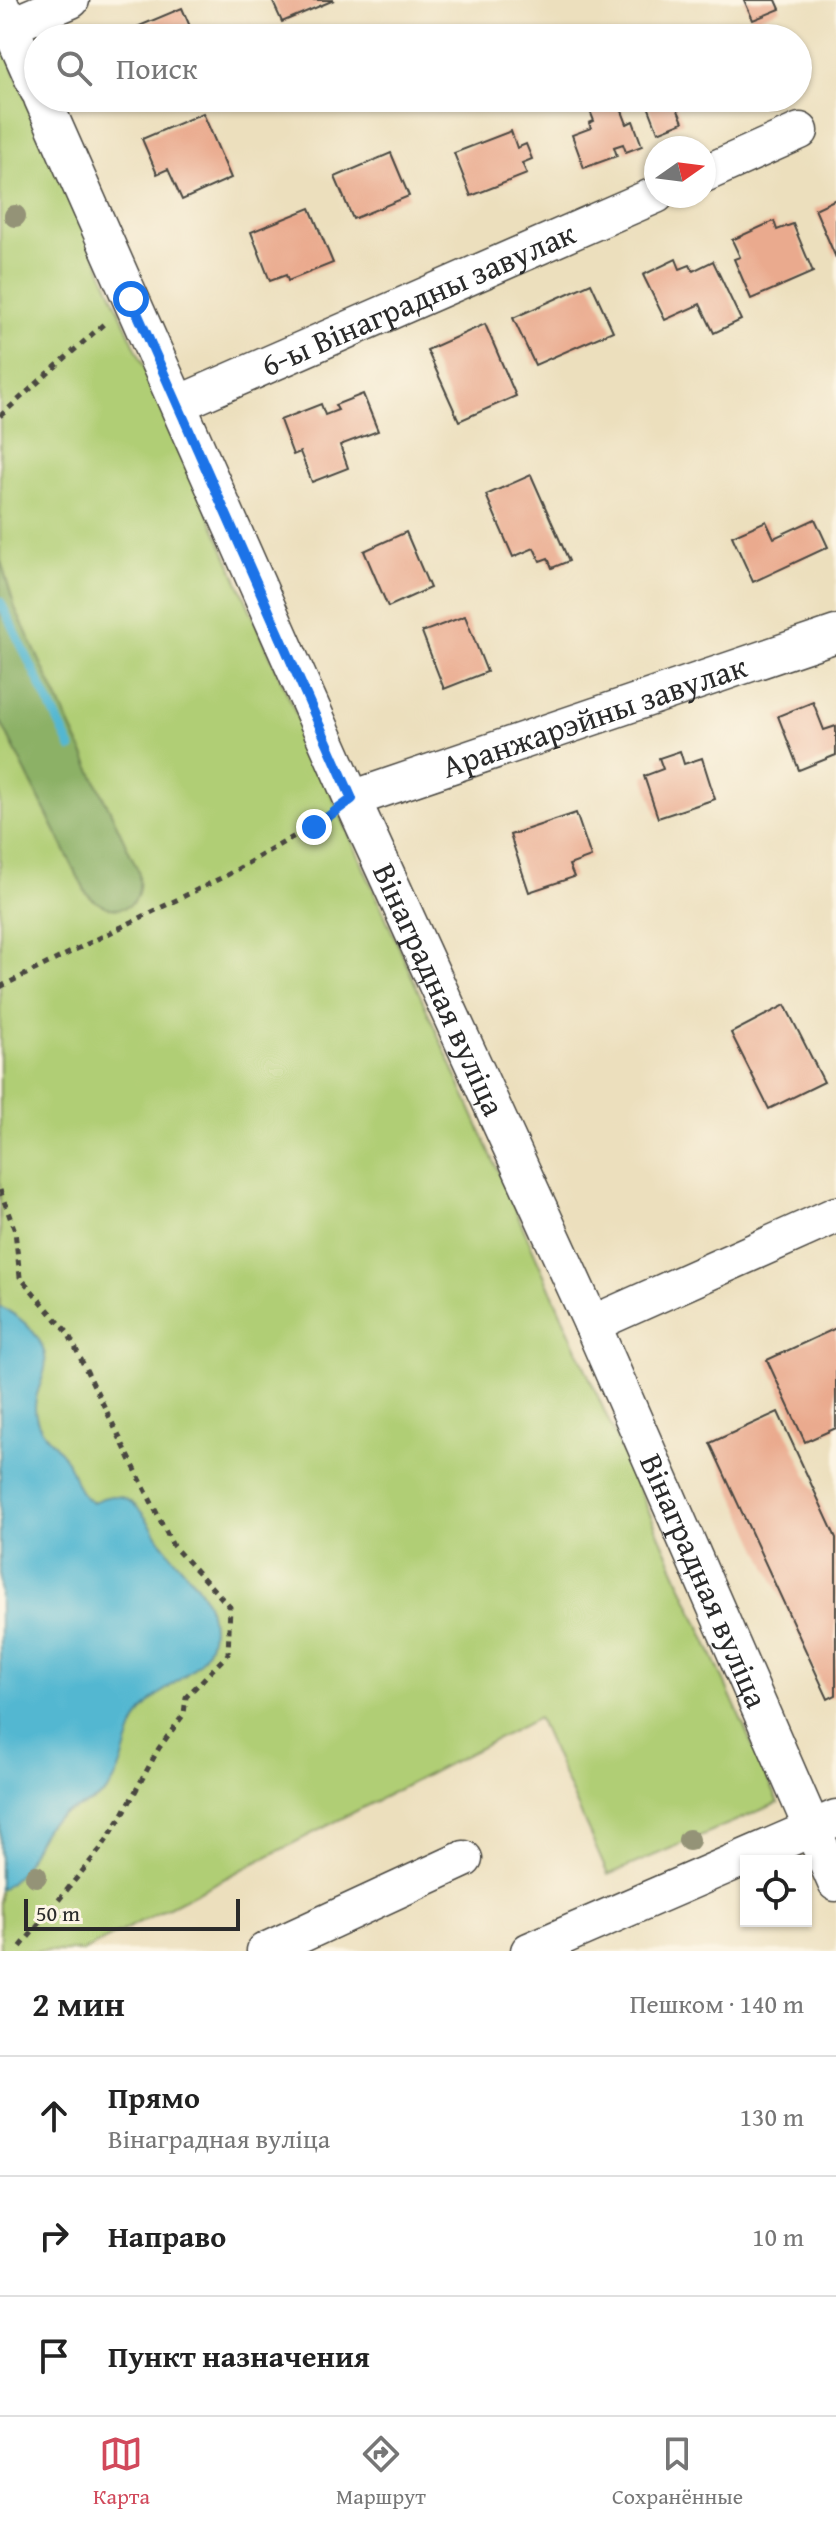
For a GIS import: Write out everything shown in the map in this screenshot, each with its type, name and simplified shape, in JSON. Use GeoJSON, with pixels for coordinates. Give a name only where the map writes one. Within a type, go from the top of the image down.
{"type":"FeatureCollection","features":[{"type":"Feature","properties":{"kind":"street"},"geometry":{"type":"LineString","coordinates":[[24,58],[5,15],[71,0]]}},
{"type":"Feature","properties":{"kind":"street","name":"Вінаградная вуліца"},"geometry":{"type":"LineString","coordinates":[[48,112],[352,799],[824,1823],[836,1883]]}},
{"type":"Feature","properties":{"kind":"street"},"geometry":{"type":"LineString","coordinates":[[716,169],[800,131]]}},
{"type":"Feature","properties":{"kind":"street","name":"6-ы Вінаградны завулак"},"geometry":{"type":"LineString","coordinates":[[178,404],[644,200]]}},
{"type":"Feature","properties":{"kind":"street","name":"Аранжарэйны завулак"},"geometry":{"type":"LineString","coordinates":[[352,799],[836,634]]}},
{"type":"Feature","properties":{"kind":"street"},"geometry":{"type":"LineString","coordinates":[[592,1324],[836,1215]]}},
{"type":"Feature","properties":{"kind":"street"},"geometry":{"type":"LineString","coordinates":[[529,1951],[824,1823]]}},
{"type":"Feature","properties":{"kind":"street"},"geometry":{"type":"LineString","coordinates":[[265,1951],[464,1859]]}},
{"type":"Feature","properties":{"kind":"path"},"geometry":{"type":"LineString","coordinates":[[0,416],[131,299]]}},
{"type":"Feature","properties":{"kind":"path"},"geometry":{"type":"LineString","coordinates":[[0,987],[227,875],[314,827],[352,799]]}},
{"type":"Feature","properties":{"kind":"path"},"geometry":{"type":"LineString","coordinates":[[0,1190],[15,1231],[20,1277],[68,1333],[173,1546],[230,1607],[228,1654],[186,1697],[184,1714],[159,1748],[102,1847],[17,1951]]}},
{"type":"Feature","properties":{"kind":"green space"},"geometry":{"type":"Polygon","coordinates":[[[0,38],[24,93],[24,112],[32,112],[778,1803],[608,1875],[538,1718],[83,1951],[0,1951],[0,38]]]}},
{"type":"Feature","properties":{"kind":"green space"},"geometry":{"type":"Polygon","coordinates":[[[0,558],[15,608],[138,870],[137,895],[125,907],[106,907],[86,893],[0,720],[0,558]]]}},
{"type":"Feature","properties":{"kind":"water"},"geometry":{"type":"Polygon","coordinates":[[[0,1307],[25,1323],[43,1348],[45,1368],[36,1397],[36,1416],[41,1429],[67,1461],[79,1489],[92,1502],[115,1496],[136,1506],[201,1591],[211,1615],[212,1628],[210,1643],[197,1665],[154,1698],[138,1717],[119,1770],[108,1790],[50,1823],[22,1870],[0,1890],[0,1307]]]}},
{"type":"Feature","properties":{"kind":"building"},"geometry":{"type":"Polygon","coordinates":[[[272,0],[334,0],[282,22],[272,0]]]}},
{"type":"Feature","properties":{"kind":"building"},"geometry":{"type":"Polygon","coordinates":[[[744,0],[776,0],[780,9],[753,20],[744,0]]]}},
{"type":"Feature","properties":{"kind":"building"},"geometry":{"type":"Polygon","coordinates":[[[182,8],[189,24],[144,24],[182,8]]]}},
{"type":"Feature","properties":{"kind":"building"},"geometry":{"type":"Polygon","coordinates":[[[590,112],[622,112],[627,124],[633,121],[642,146],[626,152],[623,144],[614,147],[617,156],[584,168],[572,135],[591,128],[589,123],[594,121],[590,112]]]}},
{"type":"Feature","properties":{"kind":"building"},"geometry":{"type":"Polygon","coordinates":[[[650,112],[679,112],[683,122],[658,132],[650,112]]]}},
{"type":"Feature","properties":{"kind":"building"},"geometry":{"type":"Polygon","coordinates":[[[203,113],[231,178],[182,200],[168,169],[157,174],[142,139],[203,113]]]}},
{"type":"Feature","properties":{"kind":"building"},"geometry":{"type":"Polygon","coordinates":[[[511,131],[517,148],[526,144],[532,159],[522,163],[527,174],[471,196],[454,153],[511,131]]]}},
{"type":"Feature","properties":{"kind":"building"},"geometry":{"type":"Polygon","coordinates":[[[391,153],[409,196],[353,219],[335,177],[391,153]]]}},
{"type":"Feature","properties":{"kind":"building"},"geometry":{"type":"Polygon","coordinates":[[[836,199],[836,258],[815,209],[836,199]]]}},
{"type":"Feature","properties":{"kind":"building"},"geometry":{"type":"Polygon","coordinates":[[[310,208],[333,263],[288,281],[286,275],[270,281],[251,232],[310,208]]]}},
{"type":"Feature","properties":{"kind":"building"},"geometry":{"type":"Polygon","coordinates":[[[774,221],[777,230],[793,224],[813,272],[751,299],[734,259],[740,257],[732,240],[774,221]]]}},
{"type":"Feature","properties":{"kind":"building"},"geometry":{"type":"Polygon","coordinates":[[[676,259],[680,269],[690,265],[693,271],[713,261],[741,320],[714,333],[700,304],[665,320],[643,275],[676,259]]]}},
{"type":"Feature","properties":{"kind":"building"},"geometry":{"type":"Polygon","coordinates":[[[591,283],[613,331],[535,365],[513,318],[591,283]]]}},
{"type":"Feature","properties":{"kind":"building"},"geometry":{"type":"Polygon","coordinates":[[[485,324],[516,396],[459,421],[427,350],[485,324]]]}},
{"type":"Feature","properties":{"kind":"building"},"geometry":{"type":"Polygon","coordinates":[[[363,394],[378,431],[340,445],[348,468],[312,482],[300,452],[293,455],[280,420],[321,404],[325,415],[338,410],[335,405],[363,394]]]}},
{"type":"Feature","properties":{"kind":"building"},"geometry":{"type":"Polygon","coordinates":[[[531,475],[569,561],[552,568],[548,558],[540,561],[534,548],[513,557],[486,495],[531,475]]]}},
{"type":"Feature","properties":{"kind":"building"},"geometry":{"type":"Polygon","coordinates":[[[815,519],[828,547],[753,582],[732,536],[766,521],[774,538],[815,519]]]}},
{"type":"Feature","properties":{"kind":"building"},"geometry":{"type":"Polygon","coordinates":[[[406,532],[430,588],[388,607],[364,551],[406,532]]]}},
{"type":"Feature","properties":{"kind":"building"},"geometry":{"type":"Polygon","coordinates":[[[465,616],[487,672],[444,689],[422,632],[465,616]]]}},
{"type":"Feature","properties":{"kind":"building"},"geometry":{"type":"Polygon","coordinates":[[[813,702],[824,730],[836,726],[836,755],[799,770],[778,716],[813,702]]]}},
{"type":"Feature","properties":{"kind":"building"},"geometry":{"type":"Polygon","coordinates":[[[680,751],[684,764],[702,758],[715,799],[658,818],[644,776],[663,769],[659,758],[680,751]]]}},
{"type":"Feature","properties":{"kind":"building"},"geometry":{"type":"Polygon","coordinates":[[[576,813],[591,857],[569,865],[574,877],[529,892],[510,835],[576,813]]]}},
{"type":"Feature","properties":{"kind":"building"},"geometry":{"type":"Polygon","coordinates":[[[785,1005],[824,1082],[769,1109],[731,1033],[785,1005]]]}},
{"type":"Feature","properties":{"kind":"building"},"geometry":{"type":"Polygon","coordinates":[[[836,1328],[836,1428],[805,1442],[767,1360],[836,1328]]]}},
{"type":"Feature","properties":{"kind":"building"},"geometry":{"type":"Polygon","coordinates":[[[778,1412],[836,1538],[836,1695],[828,1699],[710,1443],[778,1412]]]}},
{"type":"Feature","properties":{"kind":"waterway"},"geometry":{"type":"LineString","coordinates":[[0,601],[71,748]]}},
{"type":"Feature","properties":{"kind":"route"},"geometry":{"type":"LineString","coordinates":[[131,299],[352,799],[314,827]]}}]}
